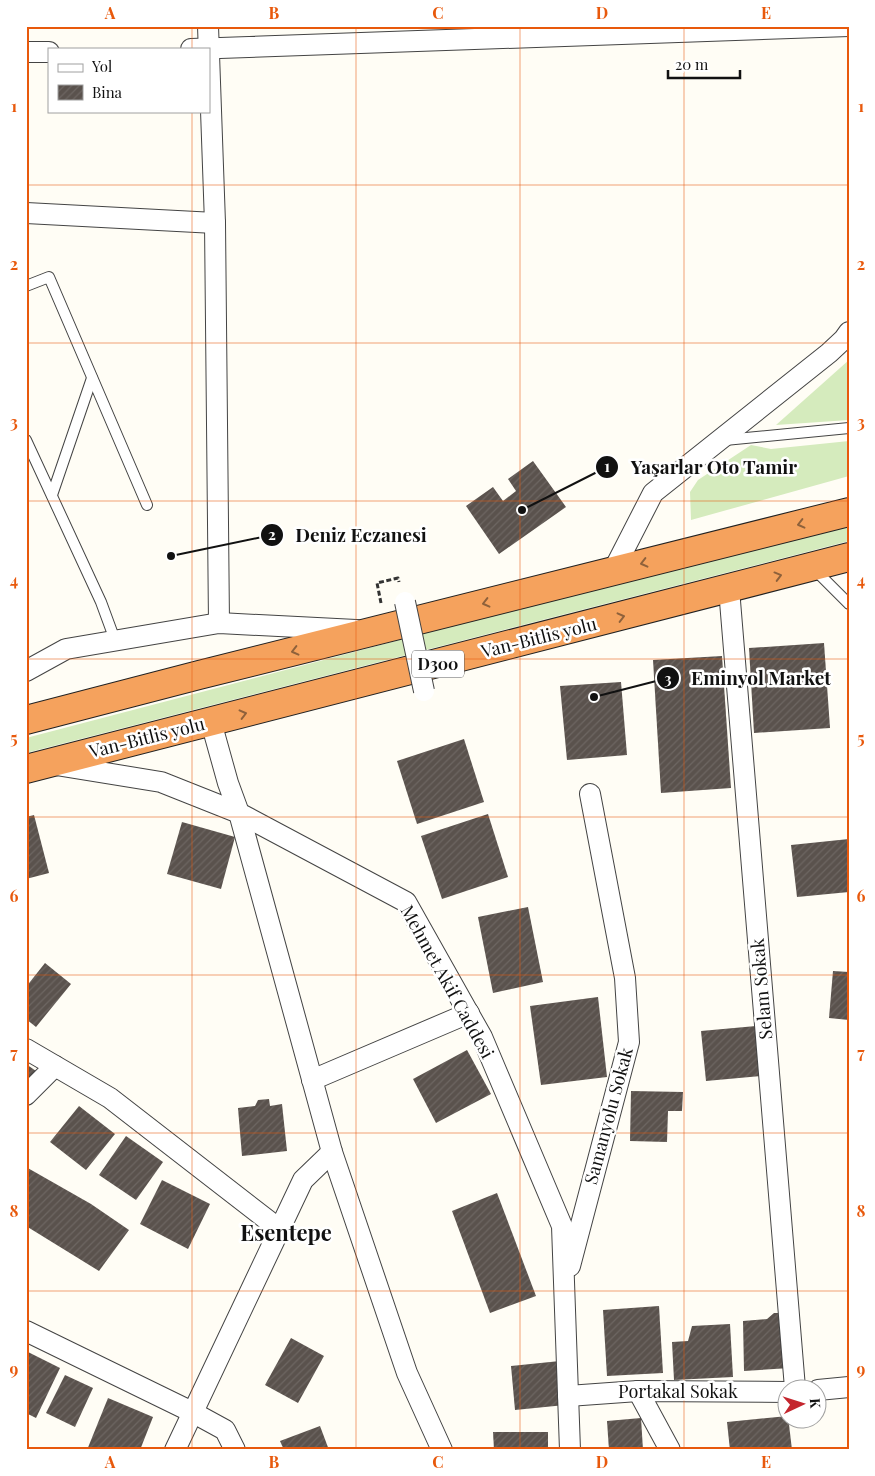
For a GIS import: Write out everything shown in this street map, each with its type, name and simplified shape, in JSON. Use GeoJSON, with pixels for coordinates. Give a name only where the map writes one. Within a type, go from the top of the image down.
{"type":"FeatureCollection","features":[{"type":"Feature","properties":{"kind":"highway"},"geometry":{"type":"LineString","coordinates":[[26,720],[849,512]]}},
{"type":"Feature","properties":{"kind":"highway","name":"Van-Bitlis yolu"},"geometry":{"type":"LineString","coordinates":[[38,766],[849,557]]}},
{"type":"Feature","properties":{"kind":"street"},"geometry":{"type":"LineString","coordinates":[[208,26],[209,48],[849,26]]}},
{"type":"Feature","properties":{"kind":"street"},"geometry":{"type":"LineString","coordinates":[[26,52],[48,52]]}},
{"type":"Feature","properties":{"kind":"street"},"geometry":{"type":"LineString","coordinates":[[210,77],[215,223],[219,623]]}},
{"type":"Feature","properties":{"kind":"street"},"geometry":{"type":"LineString","coordinates":[[26,213],[215,223]]}},
{"type":"Feature","properties":{"kind":"street"},"geometry":{"type":"LineString","coordinates":[[612,571],[652,493],[829,353],[849,332]]}},
{"type":"Feature","properties":{"kind":"street","name":"Selam Sokak"},"geometry":{"type":"LineString","coordinates":[[729,589],[794,1378]]}},
{"type":"Feature","properties":{"kind":"street"},"geometry":{"type":"LineString","coordinates":[[405,602],[424,691]]}},
{"type":"Feature","properties":{"kind":"street"},"geometry":{"type":"LineString","coordinates":[[26,671],[66,649],[219,623],[374,631]]}},
{"type":"Feature","properties":{"kind":"street"},"geometry":{"type":"LineString","coordinates":[[211,722],[228,783],[239,813],[332,1152],[407,1373],[442,1450]]}},
{"type":"Feature","properties":{"kind":"street","name":"Mehmet Akif Caddesi"},"geometry":{"type":"LineString","coordinates":[[38,766],[161,782],[239,813],[406,902],[482,1037],[562,1226],[570,1450]]}},
{"type":"Feature","properties":{"kind":"street","name":"Samanyolu Sokak"},"geometry":{"type":"LineString","coordinates":[[564,1288],[629,1042],[625,978],[590,794]]}},
{"type":"Feature","properties":{"kind":"street"},"geometry":{"type":"LineString","coordinates":[[312,1080],[469,1013]]}},
{"type":"Feature","properties":{"kind":"street"},"geometry":{"type":"LineString","coordinates":[[26,1049],[110,1098],[278,1229]]}},
{"type":"Feature","properties":{"kind":"street"},"geometry":{"type":"LineString","coordinates":[[26,1095],[55,1066]]}},
{"type":"Feature","properties":{"kind":"street"},"geometry":{"type":"LineString","coordinates":[[175,1450],[278,1229],[303,1180],[332,1152]]}},
{"type":"Feature","properties":{"kind":"street"},"geometry":{"type":"LineString","coordinates":[[26,1330],[225,1430],[236,1450]]}},
{"type":"Feature","properties":{"kind":"street"},"geometry":{"type":"LineString","coordinates":[[828,1389],[849,1387]]}},
{"type":"Feature","properties":{"kind":"street"},"geometry":{"type":"LineString","coordinates":[[638,1390],[670,1450]]}},
{"type":"Feature","properties":{"kind":"street","name":"Portakal Sokak"},"geometry":{"type":"LineString","coordinates":[[568,1396],[638,1390],[778,1392]]}},
{"type":"Feature","properties":{"kind":"lane"},"geometry":{"type":"LineString","coordinates":[[26,286],[48,277],[147,505]]}},
{"type":"Feature","properties":{"kind":"lane"},"geometry":{"type":"LineString","coordinates":[[52,496],[92,378]]}},
{"type":"Feature","properties":{"kind":"lane"},"geometry":{"type":"LineString","coordinates":[[719,441],[849,428]]}},
{"type":"Feature","properties":{"kind":"lane"},"geometry":{"type":"LineString","coordinates":[[26,440],[101,602],[115,640]]}},
{"type":"Feature","properties":{"kind":"lane"},"geometry":{"type":"LineString","coordinates":[[812,567],[849,604]]}},
{"type":"Feature","properties":{"kind":"green space"},"geometry":{"type":"Polygon","coordinates":[[[849,360],[849,420],[776,425],[849,360]]]}},
{"type":"Feature","properties":{"kind":"green space"},"geometry":{"type":"Polygon","coordinates":[[[849,441],[849,476],[691,520],[690,492],[698,480],[751,445],[771,449],[849,441]]]}},
{"type":"Feature","properties":{"kind":"green space"},"geometry":{"type":"Polygon","coordinates":[[[849,522],[849,541],[26,753],[26,738],[849,522]]]}},
{"type":"Feature","properties":{"kind":"building"},"geometry":{"type":"Polygon","coordinates":[[[533,461],[566,507],[499,554],[466,506],[493,487],[503,501],[516,491],[508,479],[533,461]]]}},
{"type":"Feature","properties":{"kind":"building"},"geometry":{"type":"Polygon","coordinates":[[[824,643],[830,728],[754,733],[749,648],[824,643]]]}},
{"type":"Feature","properties":{"kind":"building"},"geometry":{"type":"Polygon","coordinates":[[[722,656],[731,788],[661,793],[653,660],[722,656]]]}},
{"type":"Feature","properties":{"kind":"building"},"geometry":{"type":"Polygon","coordinates":[[[621,682],[627,755],[567,760],[560,686],[621,682]]]}},
{"type":"Feature","properties":{"kind":"building"},"geometry":{"type":"Polygon","coordinates":[[[464,739],[484,802],[417,824],[397,761],[464,739]]]}},
{"type":"Feature","properties":{"kind":"building"},"geometry":{"type":"Polygon","coordinates":[[[488,814],[508,877],[442,899],[421,836],[488,814]]]}},
{"type":"Feature","properties":{"kind":"building"},"geometry":{"type":"Polygon","coordinates":[[[34,815],[49,873],[26,879],[26,817],[34,815]]]}},
{"type":"Feature","properties":{"kind":"building"},"geometry":{"type":"Polygon","coordinates":[[[182,822],[235,837],[221,889],[167,874],[182,822]]]}},
{"type":"Feature","properties":{"kind":"building"},"geometry":{"type":"Polygon","coordinates":[[[849,839],[849,892],[797,897],[791,845],[849,839]]]}},
{"type":"Feature","properties":{"kind":"building"},"geometry":{"type":"Polygon","coordinates":[[[528,907],[543,982],[493,993],[478,917],[528,907]]]}},
{"type":"Feature","properties":{"kind":"building"},"geometry":{"type":"Polygon","coordinates":[[[45,963],[71,984],[36,1027],[26,1019],[26,987],[45,963]]]}},
{"type":"Feature","properties":{"kind":"building"},"geometry":{"type":"Polygon","coordinates":[[[833,971],[849,972],[849,1020],[829,1018],[833,971]]]}},
{"type":"Feature","properties":{"kind":"building"},"geometry":{"type":"Polygon","coordinates":[[[598,997],[607,1077],[541,1085],[530,1006],[598,997]]]}},
{"type":"Feature","properties":{"kind":"building"},"geometry":{"type":"Polygon","coordinates":[[[756,1026],[761,1076],[706,1081],[701,1031],[756,1026]]]}},
{"type":"Feature","properties":{"kind":"building"},"geometry":{"type":"Polygon","coordinates":[[[467,1050],[491,1094],[436,1123],[413,1079],[467,1050]]]}},
{"type":"Feature","properties":{"kind":"building"},"geometry":{"type":"Polygon","coordinates":[[[26,1064],[36,1071],[26,1085],[26,1064]]]}},
{"type":"Feature","properties":{"kind":"building"},"geometry":{"type":"Polygon","coordinates":[[[631,1091],[683,1092],[682,1111],[668,1111],[667,1142],[630,1141],[631,1091]]]}},
{"type":"Feature","properties":{"kind":"building"},"geometry":{"type":"Polygon","coordinates":[[[269,1099],[270,1106],[282,1104],[287,1151],[242,1156],[238,1108],[255,1106],[258,1100],[269,1099]]]}},
{"type":"Feature","properties":{"kind":"building"},"geometry":{"type":"Polygon","coordinates":[[[79,1106],[115,1134],[86,1170],[50,1142],[79,1106]]]}},
{"type":"Feature","properties":{"kind":"building"},"geometry":{"type":"Polygon","coordinates":[[[126,1136],[163,1162],[136,1200],[99,1175],[126,1136]]]}},
{"type":"Feature","properties":{"kind":"building"},"geometry":{"type":"Polygon","coordinates":[[[26,1167],[91,1204],[129,1230],[99,1271],[26,1226],[26,1167]]]}},
{"type":"Feature","properties":{"kind":"building"},"geometry":{"type":"Polygon","coordinates":[[[162,1180],[210,1204],[188,1249],[140,1224],[162,1180]]]}},
{"type":"Feature","properties":{"kind":"building"},"geometry":{"type":"Polygon","coordinates":[[[497,1193],[536,1296],[490,1313],[452,1211],[497,1193]]]}},
{"type":"Feature","properties":{"kind":"building"},"geometry":{"type":"Polygon","coordinates":[[[659,1306],[663,1373],[607,1376],[603,1310],[659,1306]]]}},
{"type":"Feature","properties":{"kind":"building"},"geometry":{"type":"Polygon","coordinates":[[[774,1313],[786,1313],[790,1368],[744,1371],[743,1321],[767,1319],[774,1313]]]}},
{"type":"Feature","properties":{"kind":"building"},"geometry":{"type":"Polygon","coordinates":[[[730,1324],[733,1377],[674,1380],[672,1342],[688,1341],[692,1326],[730,1324]]]}},
{"type":"Feature","properties":{"kind":"building"},"geometry":{"type":"Polygon","coordinates":[[[291,1338],[324,1356],[298,1403],[265,1385],[291,1338]]]}},
{"type":"Feature","properties":{"kind":"building"},"geometry":{"type":"Polygon","coordinates":[[[26,1351],[60,1368],[36,1418],[26,1413],[26,1351]]]}},
{"type":"Feature","properties":{"kind":"building"},"geometry":{"type":"Polygon","coordinates":[[[560,1361],[565,1405],[515,1410],[511,1366],[560,1361]]]}},
{"type":"Feature","properties":{"kind":"building"},"geometry":{"type":"Polygon","coordinates":[[[65,1375],[93,1388],[75,1427],[46,1413],[65,1375]]]}},
{"type":"Feature","properties":{"kind":"building"},"geometry":{"type":"Polygon","coordinates":[[[108,1398],[153,1417],[140,1450],[87,1450],[108,1398]]]}},
{"type":"Feature","properties":{"kind":"building"},"geometry":{"type":"Polygon","coordinates":[[[778,1417],[778,1428],[789,1428],[792,1450],[730,1450],[727,1422],[778,1417]]]}},
{"type":"Feature","properties":{"kind":"building"},"geometry":{"type":"Polygon","coordinates":[[[641,1418],[643,1450],[609,1450],[607,1421],[641,1418]]]}},
{"type":"Feature","properties":{"kind":"building"},"geometry":{"type":"Polygon","coordinates":[[[320,1426],[329,1450],[284,1450],[280,1441],[320,1426]]]}},
{"type":"Feature","properties":{"kind":"building"},"geometry":{"type":"Polygon","coordinates":[[[493,1432],[548,1432],[548,1450],[494,1450],[493,1432]]]}},
{"type":"Feature","properties":{"kind":"place","name":"Yaşarlar Oto Tamir"},"geometry":{"type":"Point","coordinates":[522,510]}},
{"type":"Feature","properties":{"kind":"place","name":"Deniz Eczanesi"},"geometry":{"type":"Point","coordinates":[171,556]}},
{"type":"Feature","properties":{"kind":"place","name":"Eminyol Market"},"geometry":{"type":"Point","coordinates":[594,697]}},
{"type":"Feature","properties":{"kind":"district","name":"Esentepe"},"geometry":{"type":"Point","coordinates":[286,1233]}}]}
